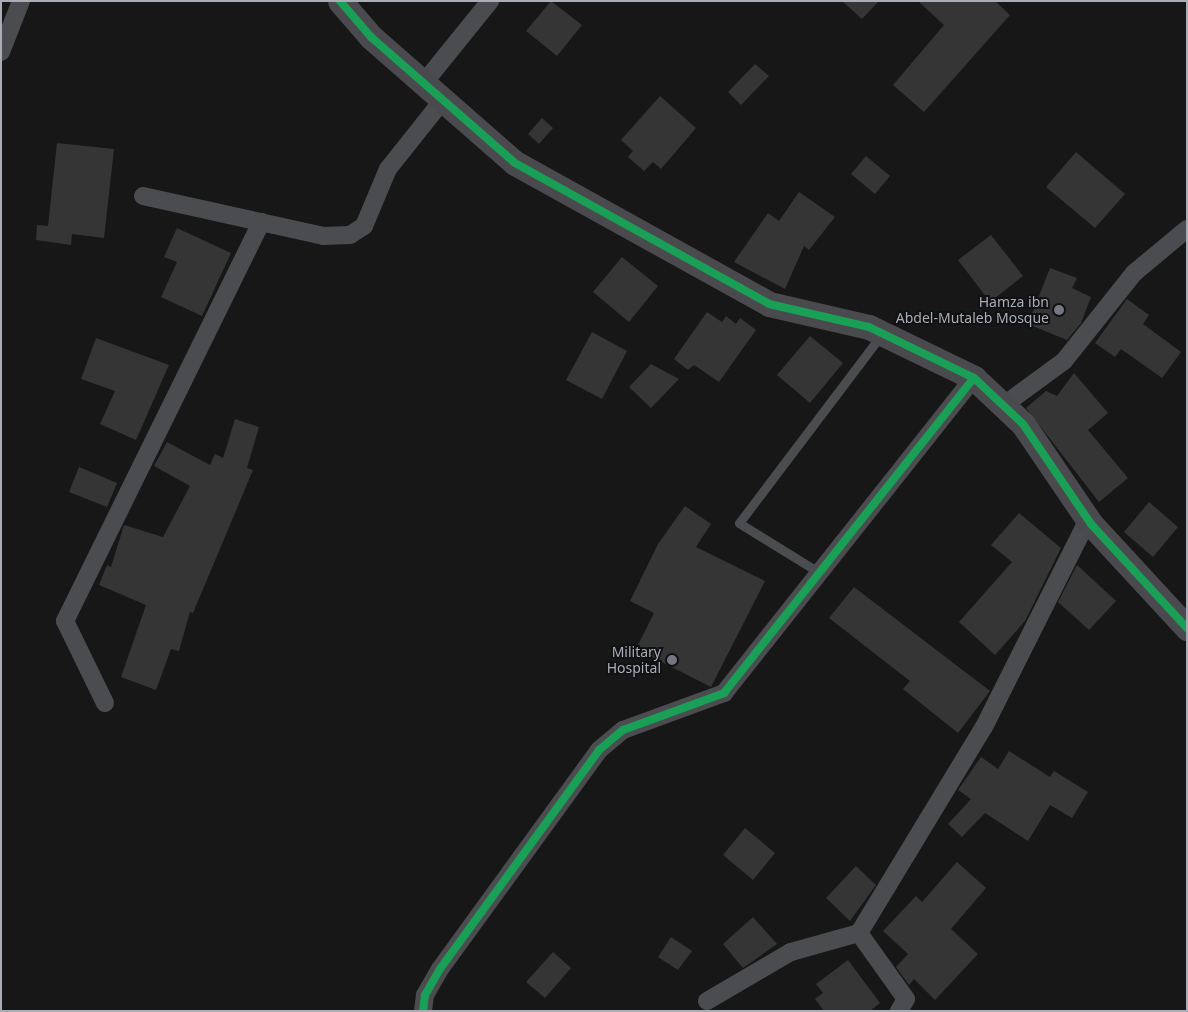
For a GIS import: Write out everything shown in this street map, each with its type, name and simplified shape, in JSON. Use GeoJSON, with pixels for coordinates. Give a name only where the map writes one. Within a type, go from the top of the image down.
{"type":"FeatureCollection","features":[{"type":"Feature","properties":{"kind":"street"},"geometry":{"type":"LineString","coordinates":[[1,52],[21,1]]}},
{"type":"Feature","properties":{"kind":"street"},"geometry":{"type":"LineString","coordinates":[[340,1],[423,84],[515,163],[769,304],[882,333],[974,378],[1004,405],[1052,462],[1088,519],[1149,591],[1187,628]]}},
{"type":"Feature","properties":{"kind":"street"},"geometry":{"type":"LineString","coordinates":[[423,84],[490,1]]}},
{"type":"Feature","properties":{"kind":"street"},"geometry":{"type":"LineString","coordinates":[[143,196],[323,236],[350,235],[364,226],[388,169],[442,101]]}},
{"type":"Feature","properties":{"kind":"street"},"geometry":{"type":"LineString","coordinates":[[105,703],[65,622],[261,222]]}},
{"type":"Feature","properties":{"kind":"street"},"geometry":{"type":"LineString","coordinates":[[1004,405],[1064,361],[1134,273],[1187,229]]}},
{"type":"Feature","properties":{"kind":"street"},"geometry":{"type":"LineString","coordinates":[[423,1011],[425,995],[440,969],[599,750],[623,730],[724,693],[974,378]]}},
{"type":"Feature","properties":{"kind":"street"},"geometry":{"type":"LineString","coordinates":[[707,1001],[791,952],[860,933],[984,727],[1088,519]]}},
{"type":"Feature","properties":{"kind":"street"},"geometry":{"type":"LineString","coordinates":[[860,933],[906,999],[899,1011]]}},
{"type":"Feature","properties":{"kind":"lane"},"geometry":{"type":"LineString","coordinates":[[820,573],[739,523],[882,333]]}},
{"type":"Feature","properties":{"kind":"building"},"geometry":{"type":"Polygon","coordinates":[[[551,1],[582,25],[557,56],[526,31],[551,1]]]}},
{"type":"Feature","properties":{"kind":"building"},"geometry":{"type":"Polygon","coordinates":[[[842,1],[879,1],[862,19],[842,1]]]}},
{"type":"Feature","properties":{"kind":"building"},"geometry":{"type":"Polygon","coordinates":[[[918,1],[995,1],[1010,15],[924,112],[893,85],[944,25],[918,1]]]}},
{"type":"Feature","properties":{"kind":"building"},"geometry":{"type":"Polygon","coordinates":[[[755,64],[769,76],[741,105],[728,92],[755,64]]]}},
{"type":"Feature","properties":{"kind":"building"},"geometry":{"type":"Polygon","coordinates":[[[660,96],[696,128],[661,169],[653,162],[644,171],[628,157],[633,151],[621,140],[660,96]]]}},
{"type":"Feature","properties":{"kind":"building"},"geometry":{"type":"Polygon","coordinates":[[[542,118],[553,128],[539,144],[528,134],[542,118]]]}},
{"type":"Feature","properties":{"kind":"building"},"geometry":{"type":"Polygon","coordinates":[[[57,143],[114,149],[104,238],[72,234],[71,245],[36,240],[37,225],[48,226],[57,143]]]}},
{"type":"Feature","properties":{"kind":"building"},"geometry":{"type":"Polygon","coordinates":[[[1076,152],[1125,194],[1095,228],[1046,187],[1076,152]]]}},
{"type":"Feature","properties":{"kind":"building"},"geometry":{"type":"Polygon","coordinates":[[[866,156],[890,176],[875,194],[851,174],[866,156]]]}},
{"type":"Feature","properties":{"kind":"building"},"geometry":{"type":"Polygon","coordinates":[[[799,192],[835,217],[809,250],[804,246],[785,289],[734,262],[768,213],[779,221],[799,192]]]}},
{"type":"Feature","properties":{"kind":"building"},"geometry":{"type":"Polygon","coordinates":[[[177,228],[231,253],[202,316],[161,297],[177,262],[164,257],[177,228]]]}},
{"type":"Feature","properties":{"kind":"building"},"geometry":{"type":"Polygon","coordinates":[[[991,235],[1023,276],[990,302],[958,260],[991,235]]]}},
{"type":"Feature","properties":{"kind":"building"},"geometry":{"type":"Polygon","coordinates":[[[622,257],[658,286],[629,322],[593,292],[622,257]]]}},
{"type":"Feature","properties":{"kind":"building","name":"Hamza ibn Abdel-Mutaleb Mosque"},"geometry":{"type":"Polygon","coordinates":[[[1050,268],[1077,278],[1072,288],[1091,297],[1081,323],[1067,340],[1028,324],[1050,268]]]}},
{"type":"Feature","properties":{"kind":"building"},"geometry":{"type":"Polygon","coordinates":[[[1127,299],[1149,315],[1143,324],[1181,352],[1162,378],[1121,349],[1115,357],[1095,343],[1127,299]]]}},
{"type":"Feature","properties":{"kind":"building"},"geometry":{"type":"Polygon","coordinates":[[[707,312],[722,322],[726,316],[736,324],[740,318],[756,330],[719,382],[694,365],[688,370],[674,359],[707,312]]]}},
{"type":"Feature","properties":{"kind":"building"},"geometry":{"type":"Polygon","coordinates":[[[592,332],[627,351],[602,399],[566,380],[592,332]]]}},
{"type":"Feature","properties":{"kind":"building"},"geometry":{"type":"Polygon","coordinates":[[[810,336],[843,363],[810,403],[777,375],[810,336]]]}},
{"type":"Feature","properties":{"kind":"building"},"geometry":{"type":"Polygon","coordinates":[[[96,338],[169,365],[136,440],[100,424],[115,391],[81,379],[96,338]]]}},
{"type":"Feature","properties":{"kind":"building"},"geometry":{"type":"Polygon","coordinates":[[[651,364],[679,379],[651,408],[629,387],[651,364]]]}},
{"type":"Feature","properties":{"kind":"building"},"geometry":{"type":"Polygon","coordinates":[[[1074,373],[1108,413],[1088,430],[1128,478],[1099,502],[1026,408],[1046,391],[1057,396],[1074,373]]]}},
{"type":"Feature","properties":{"kind":"building"},"geometry":{"type":"Polygon","coordinates":[[[235,419],[259,427],[247,468],[253,470],[193,613],[190,612],[179,651],[171,649],[156,690],[121,677],[146,605],[99,585],[107,565],[111,567],[124,525],[163,537],[190,486],[154,466],[167,442],[210,465],[215,454],[223,458],[235,419]]]}},
{"type":"Feature","properties":{"kind":"building"},"geometry":{"type":"Polygon","coordinates":[[[79,467],[117,483],[107,507],[69,492],[79,467]]]}},
{"type":"Feature","properties":{"kind":"building"},"geometry":{"type":"Polygon","coordinates":[[[1149,502],[1178,527],[1153,557],[1124,532],[1149,502]]]}},
{"type":"Feature","properties":{"kind":"building"},"geometry":{"type":"Polygon","coordinates":[[[685,506],[711,524],[696,547],[765,581],[711,687],[636,649],[654,613],[630,601],[658,544],[685,506]]]}},
{"type":"Feature","properties":{"kind":"building"},"geometry":{"type":"Polygon","coordinates":[[[1019,513],[1061,548],[1025,621],[995,655],[959,622],[1012,562],[991,545],[1019,513]]]}},
{"type":"Feature","properties":{"kind":"building"},"geometry":{"type":"Polygon","coordinates":[[[1077,565],[1116,601],[1089,630],[1058,602],[1077,565]]]}},
{"type":"Feature","properties":{"kind":"building"},"geometry":{"type":"Polygon","coordinates":[[[854,587],[990,691],[958,733],[903,689],[910,681],[829,618],[854,587]]]}},
{"type":"Feature","properties":{"kind":"building"},"geometry":{"type":"Polygon","coordinates":[[[1009,751],[1050,777],[1054,771],[1088,792],[1072,818],[1050,805],[1028,841],[985,813],[962,837],[948,824],[971,799],[958,790],[981,757],[998,769],[1009,751]]]}},
{"type":"Feature","properties":{"kind":"building"},"geometry":{"type":"Polygon","coordinates":[[[745,828],[775,853],[753,880],[723,855],[745,828]]]}},
{"type":"Feature","properties":{"kind":"building"},"geometry":{"type":"Polygon","coordinates":[[[957,862],[986,888],[951,929],[978,954],[935,1000],[914,979],[909,985],[896,967],[908,954],[883,931],[916,896],[922,902],[957,862]]]}},
{"type":"Feature","properties":{"kind":"building"},"geometry":{"type":"Polygon","coordinates":[[[856,866],[876,885],[850,921],[826,898],[856,866]]]}},
{"type":"Feature","properties":{"kind":"building"},"geometry":{"type":"Polygon","coordinates":[[[753,917],[777,944],[743,968],[723,944],[753,917]]]}},
{"type":"Feature","properties":{"kind":"building"},"geometry":{"type":"Polygon","coordinates":[[[671,937],[692,951],[678,970],[658,957],[671,937]]]}},
{"type":"Feature","properties":{"kind":"building"},"geometry":{"type":"Polygon","coordinates":[[[553,952],[571,968],[545,998],[526,982],[553,952]]]}},
{"type":"Feature","properties":{"kind":"building"},"geometry":{"type":"Polygon","coordinates":[[[848,960],[880,1003],[870,1011],[824,1011],[815,999],[823,993],[816,984],[848,960]]]}},
{"type":"Feature","properties":{"kind":"cycle path"},"geometry":{"type":"LineString","coordinates":[[340,1],[371,37],[515,163],[769,304],[869,327],[974,378],[1023,424],[1091,524],[1187,628]]}},
{"type":"Feature","properties":{"kind":"cycle path"},"geometry":{"type":"LineString","coordinates":[[423,1011],[425,995],[440,969],[599,750],[623,730],[724,693],[974,378]]}},
{"type":"Feature","properties":{"kind":"place","name":"Hamza ibn Abdel-Mutaleb Mosque"},"geometry":{"type":"Point","coordinates":[1059,310]}},
{"type":"Feature","properties":{"kind":"place","name":"Military Hospital"},"geometry":{"type":"Point","coordinates":[672,660]}}]}
